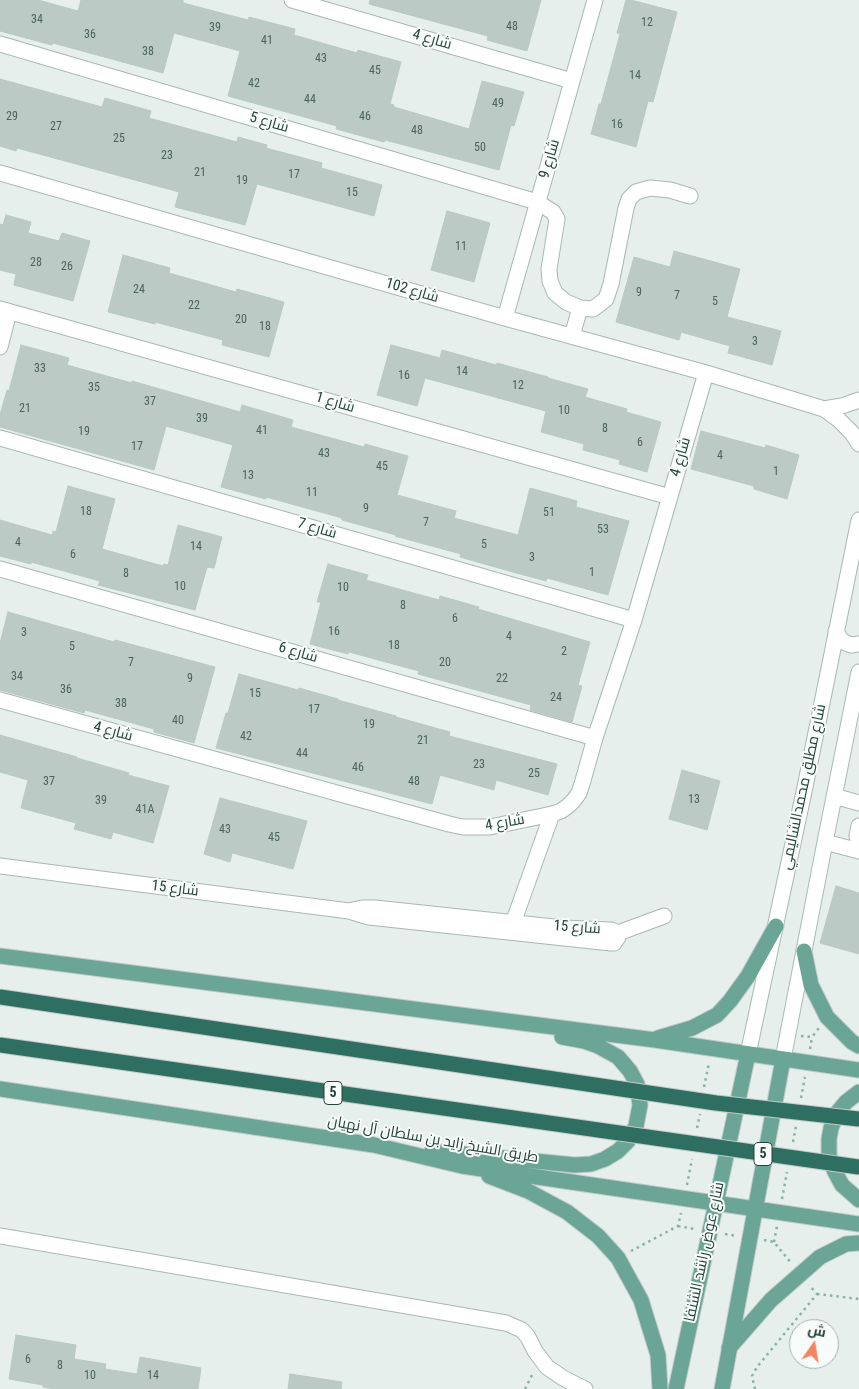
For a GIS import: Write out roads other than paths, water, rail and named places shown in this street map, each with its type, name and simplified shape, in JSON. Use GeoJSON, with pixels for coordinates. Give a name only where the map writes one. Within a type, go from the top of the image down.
{"type":"FeatureCollection","features":[{"type":"Feature","properties":{"kind":"highway"},"geometry":{"type":"LineString","coordinates":[[0,997],[716,1102],[859,1119]]}},
{"type":"Feature","properties":{"kind":"highway","name":"طريق الشيخ زايد بن سلطان آل نهيان"},"geometry":{"type":"LineString","coordinates":[[0,1045],[859,1167]]}},
{"type":"Feature","properties":{"kind":"main road"},"geometry":{"type":"LineString","coordinates":[[655,1040],[692,1028],[717,1015],[748,976],[776,926]]}},
{"type":"Feature","properties":{"kind":"main road"},"geometry":{"type":"LineString","coordinates":[[804,951],[811,985],[827,1017],[852,1042],[859,1046]]}},
{"type":"Feature","properties":{"kind":"main road"},"geometry":{"type":"LineString","coordinates":[[0,956],[655,1040],[859,1070]]}},
{"type":"Feature","properties":{"kind":"main road"},"geometry":{"type":"LineString","coordinates":[[374,1145],[575,1165],[591,1164],[605,1160],[618,1152],[628,1141],[636,1126],[640,1105],[636,1084],[630,1071],[618,1057],[598,1046],[584,1041],[383,1005]]}},
{"type":"Feature","properties":{"kind":"main road","name":"شارع عوض راشد الشنفا"},"geometry":{"type":"LineString","coordinates":[[676,1389],[748,1054]]}},
{"type":"Feature","properties":{"kind":"main road"},"geometry":{"type":"LineString","coordinates":[[722,1389],[783,1059]]}},
{"type":"Feature","properties":{"kind":"main road","name":"طريق الشيخ زايد بن سلطان آل نهيان"},"geometry":{"type":"LineString","coordinates":[[0,1088],[374,1145],[462,1166],[859,1224]]}},
{"type":"Feature","properties":{"kind":"main road"},"geometry":{"type":"LineString","coordinates":[[859,1092],[846,1102],[837,1113],[829,1139],[830,1155],[834,1170],[842,1185],[859,1200]]}},
{"type":"Feature","properties":{"kind":"main road"},"geometry":{"type":"LineString","coordinates":[[462,1166],[528,1191],[567,1212],[598,1236],[618,1258],[641,1300],[658,1354],[660,1389]]}},
{"type":"Feature","properties":{"kind":"main road"},"geometry":{"type":"LineString","coordinates":[[728,1349],[771,1300],[820,1257],[846,1244],[859,1243]]}},
{"type":"Feature","properties":{"kind":"street","name":"شارع 4"},"geometry":{"type":"LineString","coordinates":[[292,0],[572,81]]}},
{"type":"Feature","properties":{"kind":"street","name":"شارع 9"},"geometry":{"type":"LineString","coordinates":[[505,318],[595,0]]}},
{"type":"Feature","properties":{"kind":"street","name":"شارع 5"},"geometry":{"type":"LineString","coordinates":[[0,44],[537,202]]}},
{"type":"Feature","properties":{"kind":"street","name":"شارع 102"},"geometry":{"type":"LineString","coordinates":[[0,173],[505,318],[706,373],[824,409],[839,420],[852,433],[859,444]]}},
{"type":"Feature","properties":{"kind":"street"},"geometry":{"type":"LineString","coordinates":[[537,202],[553,212],[557,219],[549,269],[550,280],[555,293],[566,302],[580,308],[593,309],[606,298],[611,284],[629,199],[636,192],[650,188],[670,190],[690,196]]}},
{"type":"Feature","properties":{"kind":"street"},"geometry":{"type":"LineString","coordinates":[[572,336],[580,308]]}},
{"type":"Feature","properties":{"kind":"street"},"geometry":{"type":"LineString","coordinates":[[0,347],[5,310]]}},
{"type":"Feature","properties":{"kind":"street","name":"شارع 1"},"geometry":{"type":"LineString","coordinates":[[5,310],[670,497]]}},
{"type":"Feature","properties":{"kind":"street","name":"شارع 4"},"geometry":{"type":"LineString","coordinates":[[0,700],[463,827],[490,827],[561,811],[568,806],[579,792],[634,620],[706,373]]}},
{"type":"Feature","properties":{"kind":"street","name":"شارع 102"},"geometry":{"type":"LineString","coordinates":[[824,409],[842,406],[859,400]]}},
{"type":"Feature","properties":{"kind":"street","name":"شارع 7"},"geometry":{"type":"LineString","coordinates":[[0,438],[634,620]]}},
{"type":"Feature","properties":{"kind":"street","name":"شارع مطلق محمدالشاليمي"},"geometry":{"type":"LineString","coordinates":[[748,1054],[859,520]]}},
{"type":"Feature","properties":{"kind":"street","name":"شارع 6"},"geometry":{"type":"LineString","coordinates":[[0,569],[595,738]]}},
{"type":"Feature","properties":{"kind":"street"},"geometry":{"type":"LineString","coordinates":[[836,631],[841,640],[846,643],[851,645],[859,644]]}},
{"type":"Feature","properties":{"kind":"street","name":"شارع مطلق محمدالشاليمي"},"geometry":{"type":"LineString","coordinates":[[783,1059],[859,672]]}},
{"type":"Feature","properties":{"kind":"street"},"geometry":{"type":"LineString","coordinates":[[834,796],[859,803]]}},
{"type":"Feature","properties":{"kind":"street"},"geometry":{"type":"LineString","coordinates":[[513,923],[552,814]]}},
{"type":"Feature","properties":{"kind":"street"},"geometry":{"type":"LineString","coordinates":[[825,842],[859,850],[857,835],[859,826]]}},
{"type":"Feature","properties":{"kind":"street","name":"شارع 15"},"geometry":{"type":"LineString","coordinates":[[0,866],[349,911],[368,917],[611,943],[614,943],[618,937],[618,934],[612,930],[513,923],[375,908],[349,911]]}},
{"type":"Feature","properties":{"kind":"street"},"geometry":{"type":"LineString","coordinates":[[618,934],[664,916]]}},
{"type":"Feature","properties":{"kind":"street"},"geometry":{"type":"LineString","coordinates":[[0,1236],[506,1323],[522,1330],[547,1367],[563,1378],[585,1389]]}}]}
